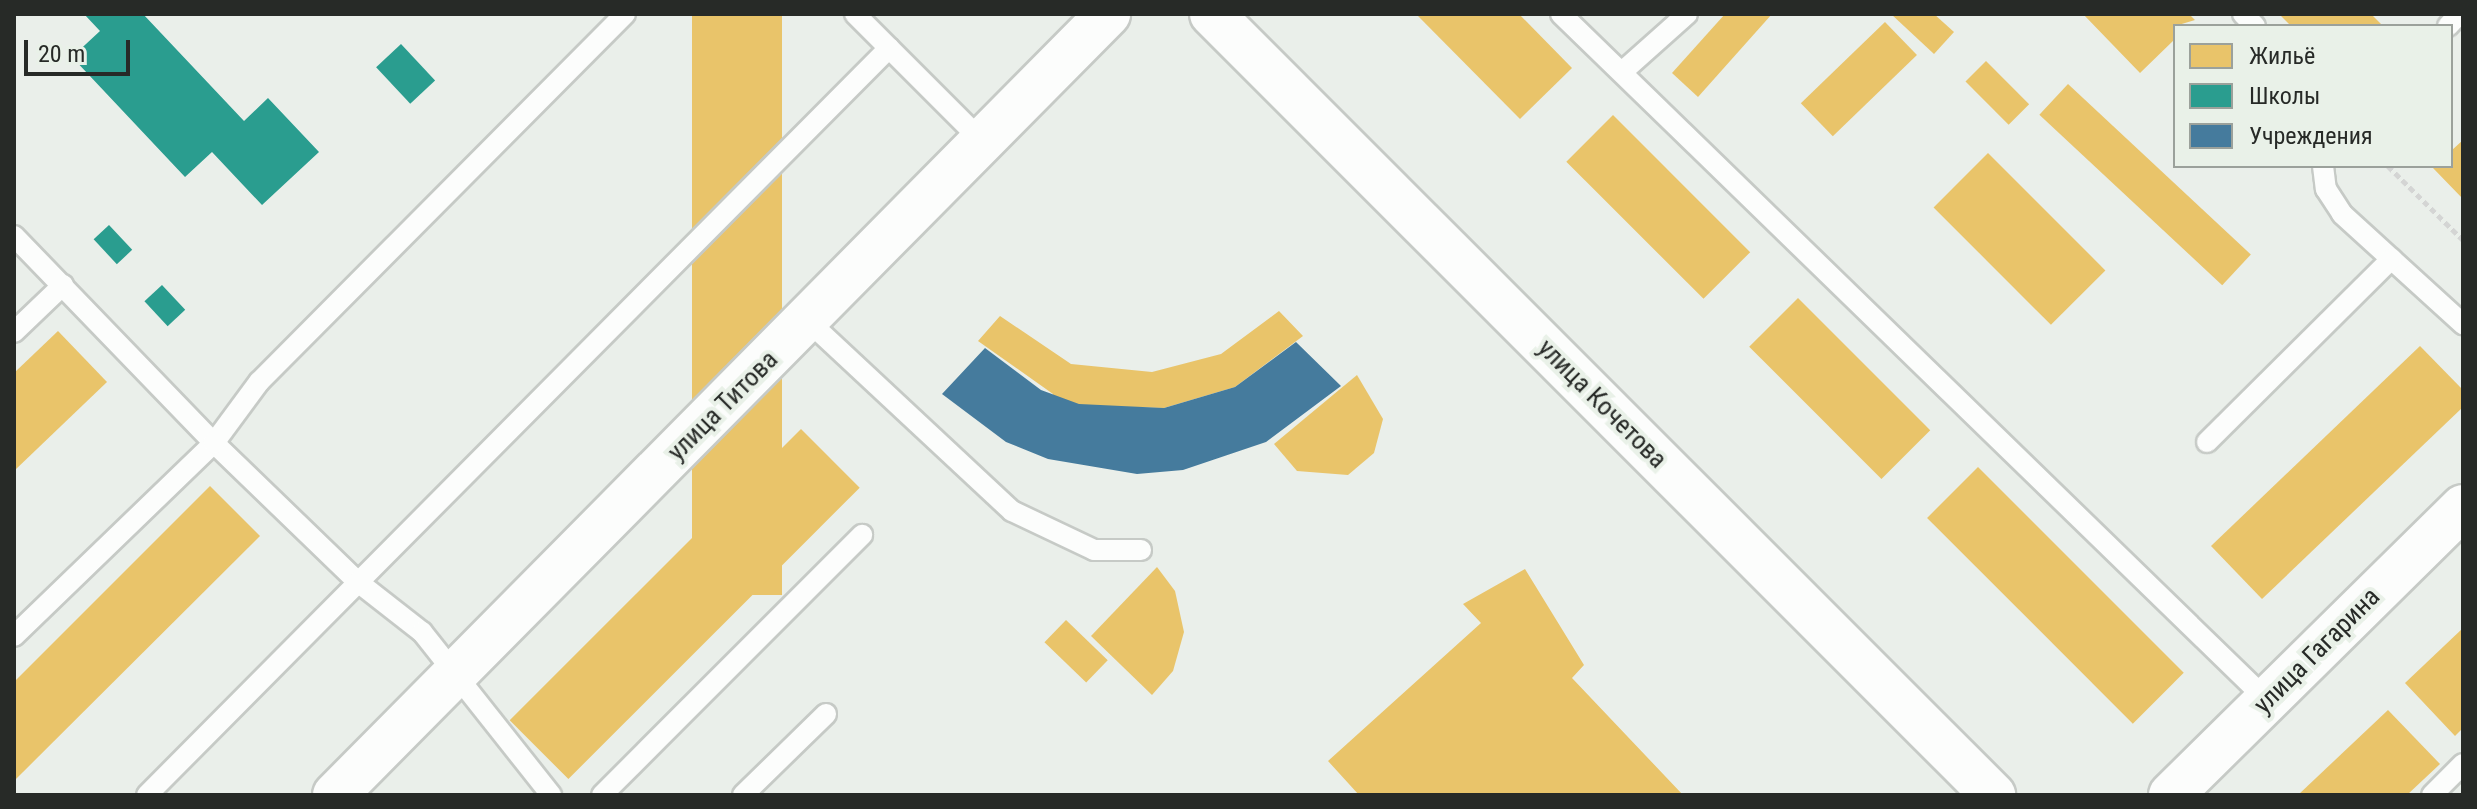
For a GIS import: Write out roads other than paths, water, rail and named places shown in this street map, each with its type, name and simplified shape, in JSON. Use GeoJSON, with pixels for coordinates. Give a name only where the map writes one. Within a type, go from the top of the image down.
{"type":"FeatureCollection","features":[{"type":"Feature","properties":{"kind":"main road","name":"улица Титова"},"geometry":{"type":"LineString","coordinates":[[335,795],[459,674],[1108,14]]}},
{"type":"Feature","properties":{"kind":"main road","name":"улица Кочетова"},"geometry":{"type":"LineString","coordinates":[[1212,14],[1993,795]]}},
{"type":"Feature","properties":{"kind":"main road","name":"улица Гагарина"},"geometry":{"type":"LineString","coordinates":[[2171,795],[2463,507]]}},
{"type":"Feature","properties":{"kind":"lane"},"geometry":{"type":"LineString","coordinates":[[14,636],[214,443],[259,382],[625,14]]}},
{"type":"Feature","properties":{"kind":"lane"},"geometry":{"type":"LineString","coordinates":[[855,14],[981,140]]}},
{"type":"Feature","properties":{"kind":"lane"},"geometry":{"type":"LineString","coordinates":[[1561,14],[2267,700]]}},
{"type":"Feature","properties":{"kind":"lane"},"geometry":{"type":"LineString","coordinates":[[1622,72],[1687,14]]}},
{"type":"Feature","properties":{"kind":"lane"},"geometry":{"type":"LineString","coordinates":[[147,795],[889,48]]}},
{"type":"Feature","properties":{"kind":"lane"},"geometry":{"type":"LineString","coordinates":[[2323,168],[2326,189],[2342,214],[2463,324]]}},
{"type":"Feature","properties":{"kind":"lane"},"geometry":{"type":"LineString","coordinates":[[14,236],[214,443],[358,582],[422,632],[459,674],[488,722],[551,795]]}},
{"type":"Feature","properties":{"kind":"lane"},"geometry":{"type":"LineString","coordinates":[[2207,442],[2391,259]]}},
{"type":"Feature","properties":{"kind":"lane"},"geometry":{"type":"LineString","coordinates":[[14,332],[63,285]]}},
{"type":"Feature","properties":{"kind":"lane"},"geometry":{"type":"LineString","coordinates":[[807,320],[1012,511],[1094,550],[1141,550]]}},
{"type":"Feature","properties":{"kind":"lane"},"geometry":{"type":"LineString","coordinates":[[602,795],[862,535]]}},
{"type":"Feature","properties":{"kind":"lane"},"geometry":{"type":"LineString","coordinates":[[743,795],[826,714]]}},
{"type":"Feature","properties":{"kind":"lane"},"geometry":{"type":"LineString","coordinates":[[2432,795],[2463,764]]}}]}
